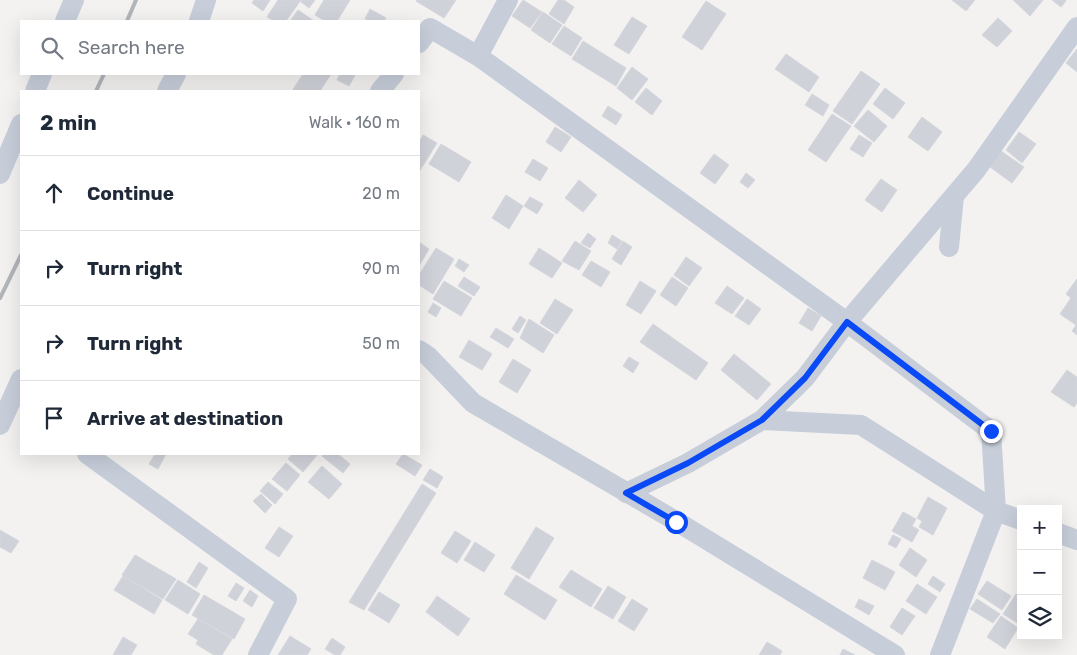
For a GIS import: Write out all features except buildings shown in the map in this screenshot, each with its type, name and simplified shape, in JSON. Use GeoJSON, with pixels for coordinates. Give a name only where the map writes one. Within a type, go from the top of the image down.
{"type":"FeatureCollection","features":[{"type":"Feature","properties":{"kind":"street"},"geometry":{"type":"LineString","coordinates":[[65,20],[74,0]]}},
{"type":"Feature","properties":{"kind":"street"},"geometry":{"type":"LineString","coordinates":[[199,20],[206,0]]}},
{"type":"Feature","properties":{"kind":"street"},"geometry":{"type":"LineString","coordinates":[[478,56],[508,0]]}},
{"type":"Feature","properties":{"kind":"street"},"geometry":{"type":"LineString","coordinates":[[420,41],[430,28],[478,56],[847,322],[991,431],[996,511],[940,655]]}},
{"type":"Feature","properties":{"kind":"street"},"geometry":{"type":"LineString","coordinates":[[626,493],[688,463],[762,420],[805,378],[847,322],[976,170],[1077,28]]}},
{"type":"Feature","properties":{"kind":"street"},"geometry":{"type":"LineString","coordinates":[[35,90],[42,75]]}},
{"type":"Feature","properties":{"kind":"street"},"geometry":{"type":"LineString","coordinates":[[168,90],[175,75]]}},
{"type":"Feature","properties":{"kind":"street"},"geometry":{"type":"LineString","coordinates":[[381,90],[393,75]]}},
{"type":"Feature","properties":{"kind":"street"},"geometry":{"type":"LineString","coordinates":[[0,174],[20,126]]}},
{"type":"Feature","properties":{"kind":"street"},"geometry":{"type":"LineString","coordinates":[[949,248],[954,196]]}},
{"type":"Feature","properties":{"kind":"street"},"geometry":{"type":"LineString","coordinates":[[420,351],[428,356],[473,403],[676,522],[895,655]]}},
{"type":"Feature","properties":{"kind":"street"},"geometry":{"type":"LineString","coordinates":[[0,425],[20,381]]}},
{"type":"Feature","properties":{"kind":"street"},"geometry":{"type":"LineString","coordinates":[[762,420],[861,425],[996,511],[1017,519]]}},
{"type":"Feature","properties":{"kind":"street"},"geometry":{"type":"LineString","coordinates":[[88,455],[287,599],[258,655]]}},
{"type":"Feature","properties":{"kind":"street"},"geometry":{"type":"LineString","coordinates":[[1062,534],[1077,540]]}},
{"type":"Feature","properties":{"kind":"railway"},"geometry":{"type":"LineString","coordinates":[[127,20],[136,0]]}},
{"type":"Feature","properties":{"kind":"railway"},"geometry":{"type":"LineString","coordinates":[[96,90],[104,75]]}},
{"type":"Feature","properties":{"kind":"railway"},"geometry":{"type":"LineString","coordinates":[[0,298],[20,257]]}},
{"type":"Feature","properties":{"kind":"route"},"geometry":{"type":"LineString","coordinates":[[676,522],[626,493],[688,463],[762,420],[805,378],[847,322],[991,431]]}}]}
